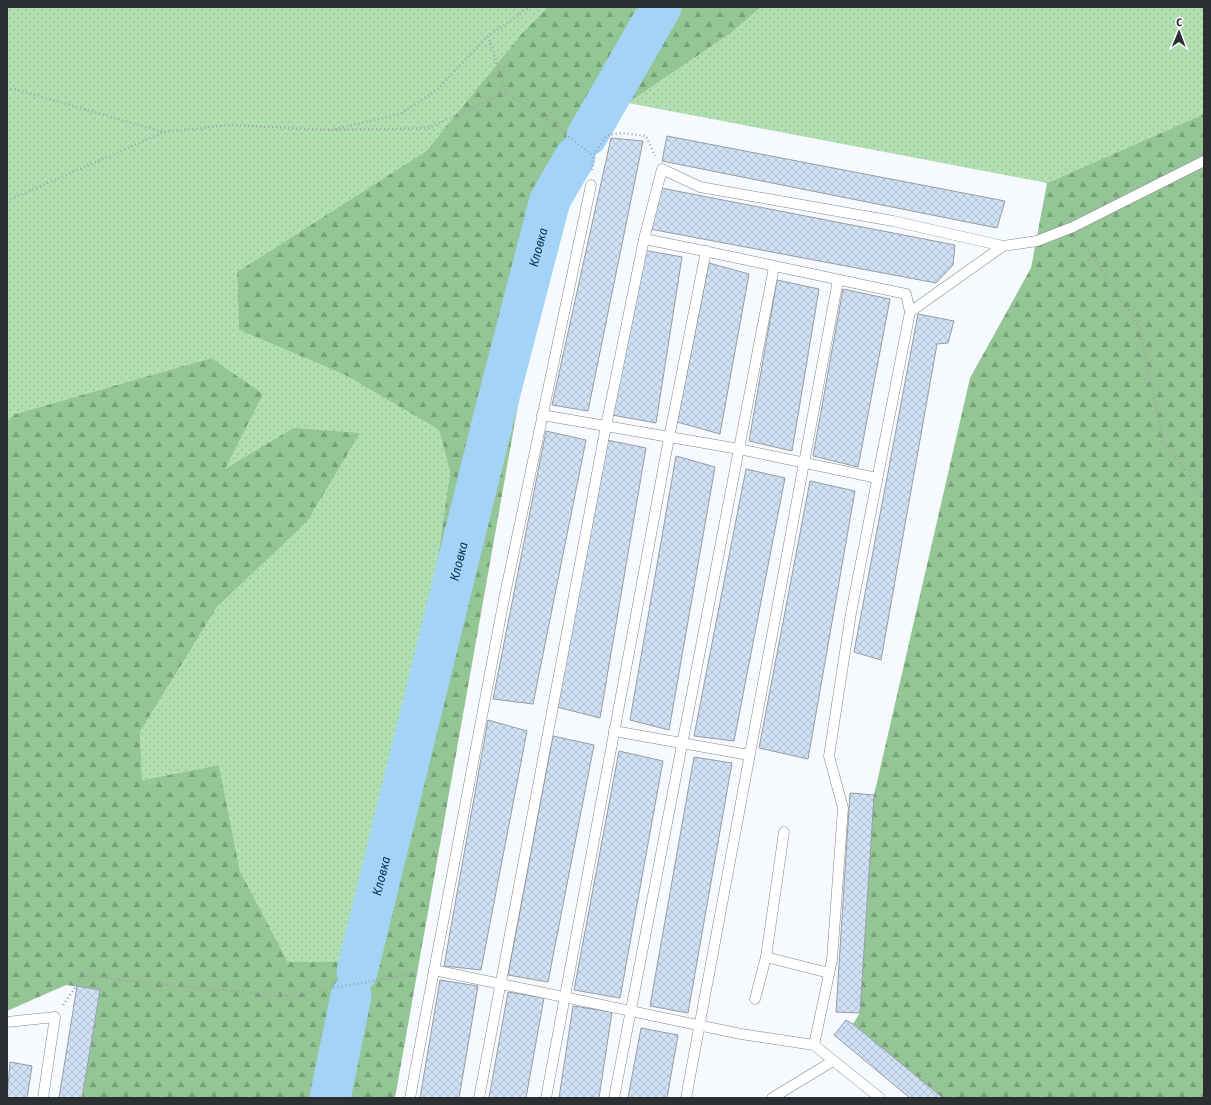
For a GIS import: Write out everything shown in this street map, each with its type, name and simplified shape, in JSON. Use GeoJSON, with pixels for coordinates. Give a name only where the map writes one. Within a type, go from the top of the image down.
{"type":"FeatureCollection","features":[{"type":"Feature","properties":{"kind":"lane"},"geometry":{"type":"LineString","coordinates":[[479,1098],[499,984],[606,426],[644,239],[662,169],[700,187],[893,221],[1003,246],[1037,241],[1073,226],[1204,161]]}},
{"type":"Feature","properties":{"kind":"lane"},"geometry":{"type":"LineString","coordinates":[[410,1098],[504,599],[591,185]]}},
{"type":"Feature","properties":{"kind":"lane"},"geometry":{"type":"LineString","coordinates":[[644,239],[906,294],[910,312],[851,613],[829,756],[843,808],[832,960],[814,1045]]}},
{"type":"Feature","properties":{"kind":"lane"},"geometry":{"type":"LineString","coordinates":[[910,312],[1003,246]]}},
{"type":"Feature","properties":{"kind":"lane"},"geometry":{"type":"LineString","coordinates":[[546,1098],[669,438],[706,251]]}},
{"type":"Feature","properties":{"kind":"lane"},"geometry":{"type":"LineString","coordinates":[[614,1098],[774,267]]}},
{"type":"Feature","properties":{"kind":"lane"},"geometry":{"type":"LineString","coordinates":[[686,1098],[698,1025],[838,280]]}},
{"type":"Feature","properties":{"kind":"lane"},"geometry":{"type":"LineString","coordinates":[[542,415],[739,449],[877,478]]}},
{"type":"Feature","properties":{"kind":"lane"},"geometry":{"type":"LineString","coordinates":[[614,731],[749,755]]}},
{"type":"Feature","properties":{"kind":"lane"},"geometry":{"type":"LineString","coordinates":[[755,999],[766,957],[784,832]]}},
{"type":"Feature","properties":{"kind":"lane"},"geometry":{"type":"LineString","coordinates":[[766,957],[829,973]]}},
{"type":"Feature","properties":{"kind":"lane"},"geometry":{"type":"LineString","coordinates":[[434,970],[741,1034],[814,1045],[880,1098]]}},
{"type":"Feature","properties":{"kind":"lane"},"geometry":{"type":"LineString","coordinates":[[7,1024],[55,1017],[43,1098]]}},
{"type":"Feature","properties":{"kind":"lane"},"geometry":{"type":"LineString","coordinates":[[772,1098],[833,1061]]}},
{"type":"Feature","properties":{"kind":"path"},"geometry":{"type":"LineString","coordinates":[[329,130],[400,114],[437,90],[488,36],[530,7]]}},
{"type":"Feature","properties":{"kind":"path"},"geometry":{"type":"LineString","coordinates":[[488,36],[506,93],[547,119],[593,156]]}},
{"type":"Feature","properties":{"kind":"path"},"geometry":{"type":"LineString","coordinates":[[7,87],[164,132]]}},
{"type":"Feature","properties":{"kind":"path"},"geometry":{"type":"LineString","coordinates":[[7,201],[164,132],[230,125],[329,130],[428,128],[506,93]]}},
{"type":"Feature","properties":{"kind":"path"},"geometry":{"type":"LineString","coordinates":[[591,185],[593,156],[607,135],[622,133],[646,136],[662,169]]}},
{"type":"Feature","properties":{"kind":"path"},"geometry":{"type":"LineString","coordinates":[[1073,226],[1139,327],[1163,440],[1204,495]]}},
{"type":"Feature","properties":{"kind":"path"},"geometry":{"type":"LineString","coordinates":[[55,1017],[84,975],[132,982],[288,996],[434,970]]}},
{"type":"Feature","properties":{"kind":"green space"},"geometry":{"type":"Polygon","coordinates":[[[7,7],[548,7],[523,32],[426,151],[237,272],[239,330],[345,375],[439,430],[450,472],[384,934],[382,961],[288,962],[240,871],[219,765],[142,780],[140,732],[217,607],[306,523],[293,428],[224,470],[211,358],[15,414],[7,421],[7,7]]]}},
{"type":"Feature","properties":{"kind":"green space"},"geometry":{"type":"Polygon","coordinates":[[[548,7],[761,7],[731,33],[628,103],[560,168],[395,1098],[82,1098],[100,990],[66,985],[7,1011],[7,421],[15,414],[211,358],[263,394],[225,469],[293,428],[360,433],[306,523],[217,607],[140,732],[142,780],[219,765],[240,871],[288,962],[381,961],[450,472],[439,430],[345,375],[239,330],[237,272],[426,151],[523,32],[548,7]]]}},
{"type":"Feature","properties":{"kind":"green space"},"geometry":{"type":"Polygon","coordinates":[[[761,7],[1204,7],[1204,114],[1047,183],[628,103],[731,33],[761,7]]]}},
{"type":"Feature","properties":{"kind":"green space"},"geometry":{"type":"Polygon","coordinates":[[[1204,114],[1204,1098],[943,1098],[853,1024],[860,1013],[874,795],[970,378],[1031,268],[1047,183],[1204,114]]]}},
{"type":"Feature","properties":{"kind":"building"},"geometry":{"type":"Polygon","coordinates":[[[667,136],[1005,201],[997,228],[662,161],[667,136]]]}},
{"type":"Feature","properties":{"kind":"building"},"geometry":{"type":"Polygon","coordinates":[[[611,138],[643,141],[588,411],[552,405],[611,138]]]}},
{"type":"Feature","properties":{"kind":"building"},"geometry":{"type":"Polygon","coordinates":[[[656,187],[955,245],[953,265],[936,283],[650,229],[656,187]]]}},
{"type":"Feature","properties":{"kind":"building"},"geometry":{"type":"Polygon","coordinates":[[[643,250],[682,257],[656,423],[612,415],[643,250]]]}},
{"type":"Feature","properties":{"kind":"building"},"geometry":{"type":"Polygon","coordinates":[[[709,263],[749,274],[720,434],[677,422],[709,263]]]}},
{"type":"Feature","properties":{"kind":"building"},"geometry":{"type":"Polygon","coordinates":[[[777,280],[819,289],[792,451],[749,441],[777,280]]]}},
{"type":"Feature","properties":{"kind":"building"},"geometry":{"type":"Polygon","coordinates":[[[843,289],[890,299],[858,467],[813,456],[843,289]]]}},
{"type":"Feature","properties":{"kind":"building"},"geometry":{"type":"Polygon","coordinates":[[[918,314],[954,321],[948,343],[937,344],[881,660],[854,652],[918,314]]]}},
{"type":"Feature","properties":{"kind":"building"},"geometry":{"type":"Polygon","coordinates":[[[546,431],[586,440],[533,704],[493,699],[546,431]]]}},
{"type":"Feature","properties":{"kind":"building"},"geometry":{"type":"Polygon","coordinates":[[[607,440],[646,448],[600,718],[557,707],[607,440]]]}},
{"type":"Feature","properties":{"kind":"building"},"geometry":{"type":"Polygon","coordinates":[[[676,456],[715,467],[669,730],[630,720],[676,456]]]}},
{"type":"Feature","properties":{"kind":"building"},"geometry":{"type":"Polygon","coordinates":[[[746,469],[785,478],[734,741],[694,736],[746,469]]]}},
{"type":"Feature","properties":{"kind":"building"},"geometry":{"type":"Polygon","coordinates":[[[810,481],[855,491],[808,759],[759,748],[810,481]]]}},
{"type":"Feature","properties":{"kind":"building"},"geometry":{"type":"Polygon","coordinates":[[[488,720],[527,731],[481,970],[444,966],[488,720]]]}},
{"type":"Feature","properties":{"kind":"building"},"geometry":{"type":"Polygon","coordinates":[[[553,736],[594,745],[548,982],[508,975],[553,736]]]}},
{"type":"Feature","properties":{"kind":"building"},"geometry":{"type":"Polygon","coordinates":[[[619,751],[663,761],[620,998],[574,990],[619,751]]]}},
{"type":"Feature","properties":{"kind":"building"},"geometry":{"type":"Polygon","coordinates":[[[694,757],[732,763],[688,1013],[650,1006],[694,757]]]}},
{"type":"Feature","properties":{"kind":"building"},"geometry":{"type":"Polygon","coordinates":[[[850,793],[874,795],[860,1013],[836,1012],[850,793]]]}},
{"type":"Feature","properties":{"kind":"building"},"geometry":{"type":"Polygon","coordinates":[[[440,980],[478,986],[459,1098],[420,1098],[440,980]]]}},
{"type":"Feature","properties":{"kind":"building"},"geometry":{"type":"Polygon","coordinates":[[[77,986],[100,990],[82,1098],[59,1098],[77,986]]]}},
{"type":"Feature","properties":{"kind":"building"},"geometry":{"type":"Polygon","coordinates":[[[508,992],[544,998],[526,1098],[489,1098],[508,992]]]}},
{"type":"Feature","properties":{"kind":"building"},"geometry":{"type":"Polygon","coordinates":[[[573,1006],[612,1012],[599,1098],[559,1098],[573,1006]]]}},
{"type":"Feature","properties":{"kind":"building"},"geometry":{"type":"Polygon","coordinates":[[[846,1020],[853,1024],[943,1098],[910,1098],[834,1035],[846,1020]]]}},
{"type":"Feature","properties":{"kind":"building"},"geometry":{"type":"Polygon","coordinates":[[[641,1028],[678,1035],[667,1098],[628,1098],[641,1028]]]}},
{"type":"Feature","properties":{"kind":"building"},"geometry":{"type":"Polygon","coordinates":[[[10,1062],[32,1066],[27,1098],[7,1098],[10,1062]]]}},
{"type":"Feature","properties":{"kind":"waterway","name":"Кловка"},"geometry":{"type":"LineString","coordinates":[[587,136],[661,7]]}},
{"type":"Feature","properties":{"kind":"waterway","name":"Кловка"},"geometry":{"type":"LineString","coordinates":[[357,972],[494,416],[550,200],[575,157]]}},
{"type":"Feature","properties":{"kind":"waterway","name":"Кловка"},"geometry":{"type":"LineString","coordinates":[[330,1098],[351,996]]}}]}
